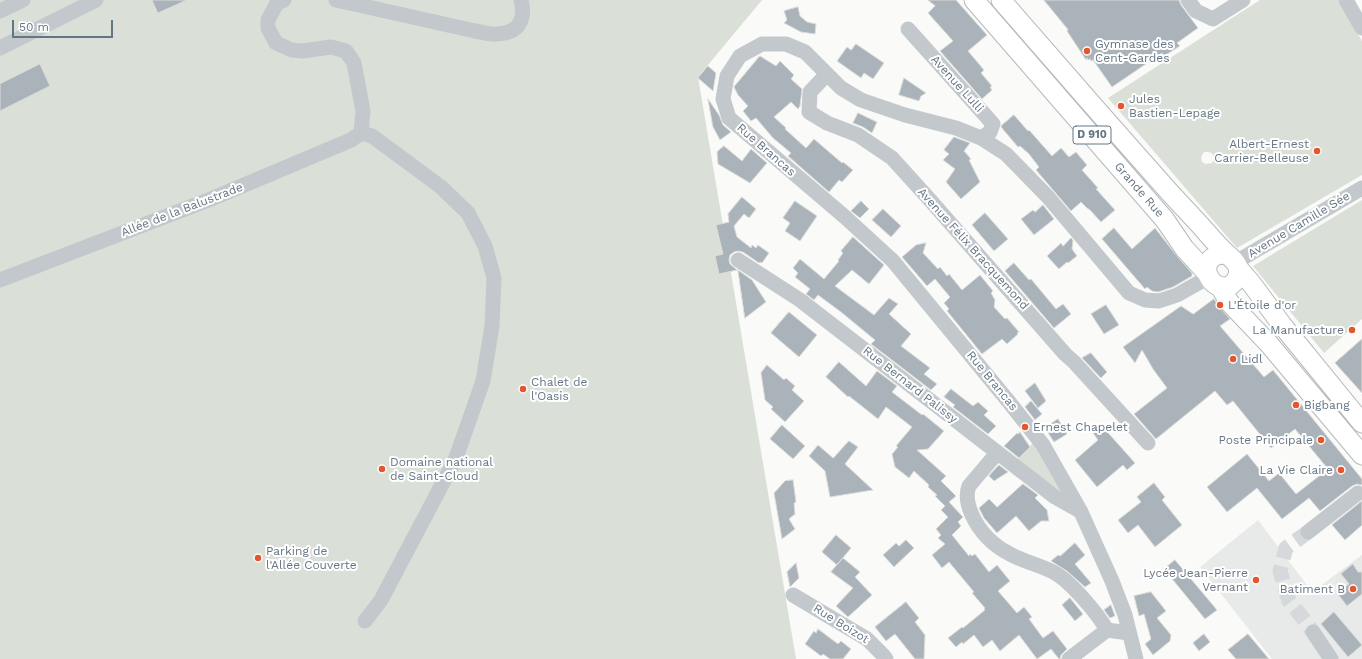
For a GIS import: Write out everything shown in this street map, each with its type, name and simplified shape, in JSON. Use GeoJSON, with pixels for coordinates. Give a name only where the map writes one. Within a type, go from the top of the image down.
{"type":"FeatureCollection","features":[{"type":"Feature","properties":{"kind":"main road","name":"Grande Rue"},"geometry":{"type":"LineString","coordinates":[[974,0],[1165,220],[1184,248],[1213,280],[1229,302],[1269,344],[1362,455]]}},
{"type":"Feature","properties":{"kind":"main road","name":"Grande Rue"},"geometry":{"type":"LineString","coordinates":[[1001,0],[1171,194],[1234,262],[1282,325],[1362,423]]}},
{"type":"Feature","properties":{"kind":"main road"},"geometry":{"type":"LineString","coordinates":[[1214,256],[1234,262],[1238,276],[1232,284],[1224,287],[1213,280],[1207,265],[1214,256]]}},
{"type":"Feature","properties":{"kind":"street"},"geometry":{"type":"LineString","coordinates":[[0,11],[23,0]]}},
{"type":"Feature","properties":{"kind":"street"},"geometry":{"type":"LineString","coordinates":[[0,48],[96,0]]}},
{"type":"Feature","properties":{"kind":"street"},"geometry":{"type":"LineString","coordinates":[[284,0],[277,3],[268,20],[268,28],[276,43],[292,50],[302,51],[331,47],[346,51],[354,63],[363,111],[361,133],[372,136],[434,183],[468,213],[486,246],[494,278],[492,326],[484,381],[456,458],[381,600],[365,621]]}},
{"type":"Feature","properties":{"kind":"street"},"geometry":{"type":"LineString","coordinates":[[336,0],[475,31],[496,34],[505,33],[516,28],[520,23],[523,18],[523,7],[521,0]]}},
{"type":"Feature","properties":{"kind":"street"},"geometry":{"type":"LineString","coordinates":[[1192,6],[1214,19],[1243,0]]}},
{"type":"Feature","properties":{"kind":"street"},"geometry":{"type":"LineString","coordinates":[[1346,0],[1362,28]]}},
{"type":"Feature","properties":{"kind":"street","name":"Avenue Lulli"},"geometry":{"type":"LineString","coordinates":[[908,29],[993,124],[990,132],[981,138]]}},
{"type":"Feature","properties":{"kind":"street","name":"Rue Brancas"},"geometry":{"type":"LineString","coordinates":[[1136,659],[1125,615],[1112,581],[1081,512],[1043,445],[1010,402],[893,261],[845,217],[729,118],[723,99],[727,76],[740,56],[762,44],[786,44],[805,52],[841,88],[861,100],[905,115],[956,128],[981,138],[1006,154],[1048,197],[1129,293],[1145,300],[1159,301],[1177,295],[1200,282],[1213,280]]}},
{"type":"Feature","properties":{"kind":"street","name":"Avenue Félix Bracquemond"},"geometry":{"type":"LineString","coordinates":[[828,74],[810,92],[810,112],[827,123],[858,135],[892,158],[1065,354],[1148,443]]}},
{"type":"Feature","properties":{"kind":"street","name":"Allée de la Balustrade"},"geometry":{"type":"LineString","coordinates":[[0,280],[217,197],[351,140],[361,133]]}},
{"type":"Feature","properties":{"kind":"street","name":"Avenue Camille Sée"},"geometry":{"type":"LineString","coordinates":[[1234,262],[1362,188]]}},
{"type":"Feature","properties":{"kind":"street","name":"Rue Bernard Palissy"},"geometry":{"type":"LineString","coordinates":[[738,260],[800,300],[1055,497],[1081,512]]}},
{"type":"Feature","properties":{"kind":"street"},"geometry":{"type":"LineString","coordinates":[[997,453],[969,486],[967,491],[968,506],[980,529],[992,542],[1010,555],[1056,574],[1070,585],[1100,618],[1107,630]]}},
{"type":"Feature","properties":{"kind":"street"},"geometry":{"type":"LineString","coordinates":[[1308,532],[1358,492]]}},
{"type":"Feature","properties":{"kind":"street","name":"Rue Boizot"},"geometry":{"type":"LineString","coordinates":[[793,595],[867,639],[886,659]]}},
{"type":"Feature","properties":{"kind":"street"},"geometry":{"type":"LineString","coordinates":[[1069,659],[1107,630],[1129,633]]}},
{"type":"Feature","properties":{"kind":"street"},"geometry":{"type":"LineString","coordinates":[[1313,632],[1331,659]]}},
{"type":"Feature","properties":{"kind":"shaded area","name":"Domaine national de Saint-Cloud"},"geometry":{"type":"Polygon","coordinates":[[[0,0],[762,0],[698,77],[796,659],[0,659],[0,0]]]}},
{"type":"Feature","properties":{"kind":"shaded area"},"geometry":{"type":"Polygon","coordinates":[[[1260,0],[1338,0],[1362,41],[1362,175],[1237,248],[1108,98],[1260,0]],[[1204,152],[1201,157],[1202,162],[1206,164],[1212,163],[1214,159],[1212,153],[1204,152]]]}},
{"type":"Feature","properties":{"kind":"shaded area"},"geometry":{"type":"Polygon","coordinates":[[[1362,200],[1362,319],[1324,353],[1253,266],[1362,200]]]}},
{"type":"Feature","properties":{"kind":"shaded area"},"geometry":{"type":"Polygon","coordinates":[[[1034,442],[1065,495],[1017,460],[1034,442]]]}},
{"type":"Feature","properties":{"kind":"shaded area","name":"Lycée Jean-Pierre Vernant"},"geometry":{"type":"Polygon","coordinates":[[[1258,520],[1312,592],[1362,555],[1362,659],[1272,659],[1200,567],[1258,520]]]}},
{"type":"Feature","properties":{"kind":"building"},"geometry":{"type":"Polygon","coordinates":[[[152,0],[187,0],[158,13],[152,0]]]}},
{"type":"Feature","properties":{"kind":"building"},"geometry":{"type":"Polygon","coordinates":[[[928,0],[956,0],[987,35],[968,51],[984,70],[981,73],[992,86],[990,87],[992,90],[982,99],[940,51],[953,41],[928,13],[935,6],[928,0]]]}},
{"type":"Feature","properties":{"kind":"building"},"geometry":{"type":"Polygon","coordinates":[[[1044,0],[1179,0],[1198,28],[1177,43],[1180,46],[1164,56],[1162,53],[1112,87],[1093,60],[1088,60],[1087,58],[1086,60],[1067,31],[1068,30],[1044,0]]]}},
{"type":"Feature","properties":{"kind":"building"},"geometry":{"type":"Polygon","coordinates":[[[798,7],[800,16],[807,22],[816,24],[815,34],[801,32],[784,23],[787,20],[784,11],[798,7]]]}},
{"type":"Feature","properties":{"kind":"building"},"geometry":{"type":"Polygon","coordinates":[[[856,44],[884,63],[873,79],[864,73],[861,78],[837,61],[847,47],[851,50],[856,44]]]}},
{"type":"Feature","properties":{"kind":"building"},"geometry":{"type":"Polygon","coordinates":[[[760,56],[776,66],[780,61],[794,75],[791,79],[802,89],[800,106],[798,109],[791,102],[774,117],[806,148],[814,139],[842,163],[843,162],[853,170],[842,182],[839,180],[829,192],[788,156],[791,153],[773,138],[756,118],[751,121],[743,111],[748,106],[738,95],[734,87],[760,56]]]}},
{"type":"Feature","properties":{"kind":"building"},"geometry":{"type":"Polygon","coordinates":[[[40,64],[50,86],[0,111],[0,84],[40,64]]]}},
{"type":"Feature","properties":{"kind":"building"},"geometry":{"type":"Polygon","coordinates":[[[708,66],[716,73],[713,91],[698,78],[708,66]]]}},
{"type":"Feature","properties":{"kind":"building"},"geometry":{"type":"Polygon","coordinates":[[[904,78],[926,93],[921,96],[919,101],[899,95],[904,78]]]}},
{"type":"Feature","properties":{"kind":"building"},"geometry":{"type":"Polygon","coordinates":[[[708,99],[719,115],[723,125],[731,132],[720,140],[713,127],[708,99]]]}},
{"type":"Feature","properties":{"kind":"building"},"geometry":{"type":"Polygon","coordinates":[[[858,113],[877,122],[872,133],[853,123],[858,113]]]}},
{"type":"Feature","properties":{"kind":"building"},"geometry":{"type":"Polygon","coordinates":[[[1014,115],[1052,156],[1061,148],[1069,157],[1076,152],[1087,165],[1082,170],[1098,188],[1096,189],[1115,210],[1101,222],[1081,202],[1071,211],[1036,170],[1039,167],[1029,154],[1020,146],[1018,147],[1001,127],[1014,115]]]}},
{"type":"Feature","properties":{"kind":"building"},"geometry":{"type":"Polygon","coordinates":[[[954,137],[970,143],[964,151],[971,159],[969,160],[980,182],[961,199],[946,182],[955,169],[943,160],[949,154],[944,150],[954,137]]]}},
{"type":"Feature","properties":{"kind":"building"},"geometry":{"type":"Polygon","coordinates":[[[724,146],[742,161],[751,149],[767,163],[750,183],[718,164],[717,152],[724,146]]]}},
{"type":"Feature","properties":{"kind":"building"},"geometry":{"type":"Polygon","coordinates":[[[742,197],[756,209],[749,218],[744,214],[734,226],[737,237],[751,248],[752,245],[756,248],[758,245],[769,253],[762,263],[759,263],[743,252],[734,252],[730,255],[729,260],[730,264],[737,270],[719,274],[715,256],[723,254],[716,225],[729,222],[728,214],[742,197]]]}},
{"type":"Feature","properties":{"kind":"building"},"geometry":{"type":"Polygon","coordinates":[[[795,201],[817,216],[800,241],[785,231],[790,223],[783,218],[795,201]]]}},
{"type":"Feature","properties":{"kind":"building"},"geometry":{"type":"Polygon","coordinates":[[[861,201],[869,209],[860,218],[851,211],[861,201]]]}},
{"type":"Feature","properties":{"kind":"building"},"geometry":{"type":"Polygon","coordinates":[[[1043,205],[1054,219],[1034,235],[1021,219],[1033,210],[1035,212],[1043,205]]]}},
{"type":"Feature","properties":{"kind":"building"},"geometry":{"type":"Polygon","coordinates":[[[883,209],[901,226],[891,237],[872,220],[883,209]]]}},
{"type":"Feature","properties":{"kind":"building"},"geometry":{"type":"Polygon","coordinates":[[[985,213],[1008,239],[994,251],[972,225],[985,213]]]}},
{"type":"Feature","properties":{"kind":"building"},"geometry":{"type":"Polygon","coordinates":[[[1114,228],[1132,249],[1155,228],[1192,273],[1192,276],[1173,287],[1158,292],[1152,291],[1147,287],[1145,289],[1102,239],[1114,228]]]}},
{"type":"Feature","properties":{"kind":"building"},"geometry":{"type":"Polygon","coordinates":[[[853,237],[884,265],[869,284],[852,270],[835,286],[874,315],[889,298],[898,304],[889,314],[911,334],[901,346],[930,368],[924,374],[937,384],[931,390],[871,344],[875,340],[841,312],[818,295],[814,300],[806,294],[810,289],[795,277],[798,273],[793,268],[800,259],[824,279],[839,261],[838,260],[843,253],[841,251],[853,237]]]}},
{"type":"Feature","properties":{"kind":"building"},"geometry":{"type":"Polygon","coordinates":[[[1071,238],[1073,240],[1072,249],[1077,256],[1059,269],[1047,256],[1061,243],[1063,246],[1071,238]]]}},
{"type":"Feature","properties":{"kind":"building"},"geometry":{"type":"Polygon","coordinates":[[[926,243],[923,253],[938,269],[940,267],[947,276],[949,274],[962,290],[980,275],[993,291],[991,293],[995,300],[994,307],[1005,319],[1007,318],[1019,332],[1007,344],[1002,339],[982,354],[947,311],[949,309],[944,303],[950,297],[935,279],[927,286],[902,257],[916,245],[926,243]]]}},
{"type":"Feature","properties":{"kind":"building"},"geometry":{"type":"Polygon","coordinates":[[[1014,263],[1029,280],[1031,279],[1056,309],[1063,304],[1071,314],[1054,328],[1005,271],[1014,263]]]}},
{"type":"Feature","properties":{"kind":"building"},"geometry":{"type":"Polygon","coordinates":[[[738,270],[752,280],[766,302],[745,318],[738,270]]]}},
{"type":"Feature","properties":{"kind":"building"},"geometry":{"type":"Polygon","coordinates":[[[1214,299],[1230,319],[1220,326],[1264,377],[1273,370],[1362,479],[1362,485],[1357,484],[1352,486],[1320,511],[1309,498],[1282,519],[1257,488],[1227,512],[1207,487],[1247,454],[1269,481],[1279,473],[1296,494],[1328,469],[1295,429],[1271,448],[1233,401],[1227,405],[1215,391],[1156,439],[1134,414],[1167,388],[1153,369],[1142,350],[1135,363],[1123,347],[1181,306],[1193,314],[1214,299]]]}},
{"type":"Feature","properties":{"kind":"building"},"geometry":{"type":"Polygon","coordinates":[[[1106,305],[1119,325],[1104,334],[1091,314],[1106,305]]]}},
{"type":"Feature","properties":{"kind":"building"},"geometry":{"type":"Polygon","coordinates":[[[789,312],[817,335],[799,357],[771,333],[789,312]]]}},
{"type":"Feature","properties":{"kind":"building"},"geometry":{"type":"Polygon","coordinates":[[[1362,339],[1362,393],[1335,363],[1362,339]]]}},
{"type":"Feature","properties":{"kind":"building"},"geometry":{"type":"Polygon","coordinates":[[[1091,353],[1107,372],[1101,378],[1082,358],[1091,353]]]}},
{"type":"Feature","properties":{"kind":"building"},"geometry":{"type":"Polygon","coordinates":[[[839,362],[866,386],[877,371],[897,386],[892,392],[944,431],[928,449],[917,450],[946,476],[941,481],[956,496],[949,502],[963,517],[958,522],[961,526],[952,535],[969,556],[970,554],[972,556],[975,554],[989,572],[997,565],[1010,581],[998,591],[1017,613],[1024,607],[1032,617],[1029,619],[1043,638],[1053,631],[1067,649],[1061,655],[1060,659],[1051,649],[1037,659],[1019,635],[1000,651],[992,640],[983,647],[974,635],[963,644],[962,642],[956,647],[948,638],[962,627],[963,628],[985,610],[985,608],[949,562],[942,568],[932,555],[945,544],[938,538],[941,535],[936,529],[948,517],[941,510],[945,506],[935,496],[937,495],[928,487],[929,485],[914,471],[909,478],[895,467],[892,454],[898,447],[896,446],[912,427],[886,407],[878,419],[849,396],[848,397],[826,377],[839,362]]]}},
{"type":"Feature","properties":{"kind":"building"},"geometry":{"type":"Polygon","coordinates":[[[767,365],[784,380],[786,378],[795,386],[792,390],[804,401],[785,422],[771,409],[773,407],[765,400],[761,373],[767,365]]]}},
{"type":"Feature","properties":{"kind":"building"},"geometry":{"type":"Polygon","coordinates":[[[1035,383],[1046,401],[1038,408],[1025,391],[1035,383]]]}},
{"type":"Feature","properties":{"kind":"building"},"geometry":{"type":"Polygon","coordinates":[[[951,389],[973,406],[978,402],[988,411],[984,415],[996,426],[988,434],[953,407],[955,405],[944,397],[951,389]]]}},
{"type":"Feature","properties":{"kind":"building"},"geometry":{"type":"Polygon","coordinates":[[[1031,401],[1042,414],[1035,420],[1025,407],[1031,401]]]}},
{"type":"Feature","properties":{"kind":"building"},"geometry":{"type":"Polygon","coordinates":[[[1058,419],[1067,434],[1054,442],[1045,428],[1058,419]]]}},
{"type":"Feature","properties":{"kind":"building"},"geometry":{"type":"Polygon","coordinates":[[[782,425],[805,446],[793,459],[770,439],[782,425]]]}},
{"type":"Feature","properties":{"kind":"building"},"geometry":{"type":"Polygon","coordinates":[[[1102,426],[1135,463],[1127,470],[1123,465],[1097,487],[1075,460],[1098,440],[1093,433],[1102,426]]]}},
{"type":"Feature","properties":{"kind":"building"},"geometry":{"type":"Polygon","coordinates":[[[1020,432],[1030,447],[1019,458],[1004,446],[1017,433],[1018,434],[1020,432]]]}},
{"type":"Feature","properties":{"kind":"building"},"geometry":{"type":"Polygon","coordinates":[[[849,441],[858,447],[845,464],[873,490],[830,497],[825,471],[809,456],[818,445],[833,458],[849,441]]]}},
{"type":"Feature","properties":{"kind":"building"},"geometry":{"type":"Polygon","coordinates":[[[999,465],[1008,472],[994,481],[989,476],[999,465]]]}},
{"type":"Feature","properties":{"kind":"building"},"geometry":{"type":"Polygon","coordinates":[[[793,480],[796,502],[794,503],[795,514],[789,519],[795,529],[782,539],[774,493],[785,481],[793,480]]]}},
{"type":"Feature","properties":{"kind":"building"},"geometry":{"type":"Polygon","coordinates":[[[1154,483],[1165,497],[1162,500],[1182,525],[1155,547],[1138,525],[1128,533],[1118,520],[1141,502],[1137,497],[1154,483]]]}},
{"type":"Feature","properties":{"kind":"building"},"geometry":{"type":"Polygon","coordinates":[[[1023,484],[1038,495],[1035,498],[1047,510],[1049,521],[1041,521],[1029,531],[1016,516],[997,533],[984,518],[979,508],[989,499],[997,507],[1023,484]]]}},
{"type":"Feature","properties":{"kind":"building"},"geometry":{"type":"Polygon","coordinates":[[[1362,501],[1362,525],[1345,540],[1332,525],[1362,501]]]}},
{"type":"Feature","properties":{"kind":"building"},"geometry":{"type":"Polygon","coordinates":[[[836,535],[851,548],[837,565],[822,552],[836,535]]]}},
{"type":"Feature","properties":{"kind":"building"},"geometry":{"type":"Polygon","coordinates":[[[906,540],[914,548],[894,567],[883,555],[896,543],[899,546],[906,540]]]}},
{"type":"Feature","properties":{"kind":"building"},"geometry":{"type":"Polygon","coordinates":[[[1075,543],[1085,555],[1075,564],[1091,583],[1085,587],[1067,571],[1051,561],[1058,555],[1060,556],[1075,543]]]}},
{"type":"Feature","properties":{"kind":"building"},"geometry":{"type":"Polygon","coordinates":[[[843,558],[860,572],[855,577],[872,595],[848,617],[836,606],[853,588],[831,572],[843,558]]]}},
{"type":"Feature","properties":{"kind":"building"},"geometry":{"type":"Polygon","coordinates":[[[1175,560],[1217,610],[1205,619],[1164,569],[1175,560]]]}},
{"type":"Feature","properties":{"kind":"building"},"geometry":{"type":"Polygon","coordinates":[[[796,563],[799,578],[790,587],[787,572],[796,563]]]}},
{"type":"Feature","properties":{"kind":"building","name":"Batiment B"},"geometry":{"type":"Polygon","coordinates":[[[1353,564],[1358,572],[1362,572],[1362,594],[1347,606],[1337,593],[1349,584],[1341,574],[1353,564]]]}},
{"type":"Feature","properties":{"kind":"building"},"geometry":{"type":"Polygon","coordinates":[[[1151,592],[1166,611],[1157,618],[1171,635],[1170,641],[1153,655],[1145,644],[1151,639],[1144,614],[1139,616],[1134,596],[1151,592]]]}},
{"type":"Feature","properties":{"kind":"building"},"geometry":{"type":"Polygon","coordinates":[[[1070,598],[1083,614],[1075,621],[1062,605],[1070,598]]]}},
{"type":"Feature","properties":{"kind":"building"},"geometry":{"type":"Polygon","coordinates":[[[906,602],[919,618],[915,622],[925,635],[924,659],[915,659],[895,634],[886,641],[875,627],[906,602]]]}},
{"type":"Feature","properties":{"kind":"building"},"geometry":{"type":"Polygon","coordinates":[[[1111,605],[1115,616],[1110,618],[1104,610],[1111,605]]]}},
{"type":"Feature","properties":{"kind":"building"},"geometry":{"type":"Polygon","coordinates":[[[1334,612],[1362,645],[1348,657],[1321,624],[1334,612]]]}},
{"type":"Feature","properties":{"kind":"building"},"geometry":{"type":"Polygon","coordinates":[[[818,629],[838,644],[841,641],[851,649],[843,659],[830,659],[823,654],[821,656],[805,644],[814,631],[816,633],[818,629]]]}},
{"type":"Feature","properties":{"kind":"building"},"geometry":{"type":"Polygon","coordinates":[[[1204,634],[1210,642],[1199,651],[1193,643],[1204,634]]]}},
{"type":"Feature","properties":{"kind":"building"},"geometry":{"type":"Polygon","coordinates":[[[1248,634],[1269,659],[1236,659],[1228,650],[1248,634]]]}},
{"type":"Feature","properties":{"kind":"tunnel"},"geometry":{"type":"LineString","coordinates":[[1308,532],[1286,548],[1280,571],[1289,601],[1313,632]]}},
{"type":"Feature","properties":{"kind":"place","name":"Gymnase des Cent-Gardes"},"geometry":{"type":"Point","coordinates":[1087,51]}},
{"type":"Feature","properties":{"kind":"place","name":"Jules Bastien-Lepage"},"geometry":{"type":"Point","coordinates":[1121,106]}},
{"type":"Feature","properties":{"kind":"place","name":"Albert-Ernest Carrier-Belleuse"},"geometry":{"type":"Point","coordinates":[1317,151]}},
{"type":"Feature","properties":{"kind":"place","name":"L'Étoile d'or"},"geometry":{"type":"Point","coordinates":[1220,305]}},
{"type":"Feature","properties":{"kind":"place","name":"La Manufacture"},"geometry":{"type":"Point","coordinates":[1352,330]}},
{"type":"Feature","properties":{"kind":"place","name":"Lidl"},"geometry":{"type":"Point","coordinates":[1233,359]}},
{"type":"Feature","properties":{"kind":"place","name":"Chalet de l'Oasis"},"geometry":{"type":"Point","coordinates":[523,389]}},
{"type":"Feature","properties":{"kind":"place","name":"Bigbang"},"geometry":{"type":"Point","coordinates":[1296,405]}},
{"type":"Feature","properties":{"kind":"place","name":"Ernest Chapelet"},"geometry":{"type":"Point","coordinates":[1025,427]}},
{"type":"Feature","properties":{"kind":"place","name":"Poste Principale"},"geometry":{"type":"Point","coordinates":[1321,440]}},
{"type":"Feature","properties":{"kind":"place","name":"Domaine national de Saint-Cloud"},"geometry":{"type":"Point","coordinates":[382,469]}},
{"type":"Feature","properties":{"kind":"place","name":"La Vie Claire"},"geometry":{"type":"Point","coordinates":[1341,470]}},
{"type":"Feature","properties":{"kind":"place","name":"Parking de l'Allée Couverte"},"geometry":{"type":"Point","coordinates":[258,558]}},
{"type":"Feature","properties":{"kind":"place","name":"Lycée Jean-Pierre Vernant"},"geometry":{"type":"Point","coordinates":[1256,580]}},
{"type":"Feature","properties":{"kind":"place","name":"Batiment B"},"geometry":{"type":"Point","coordinates":[1353,589]}}]}
